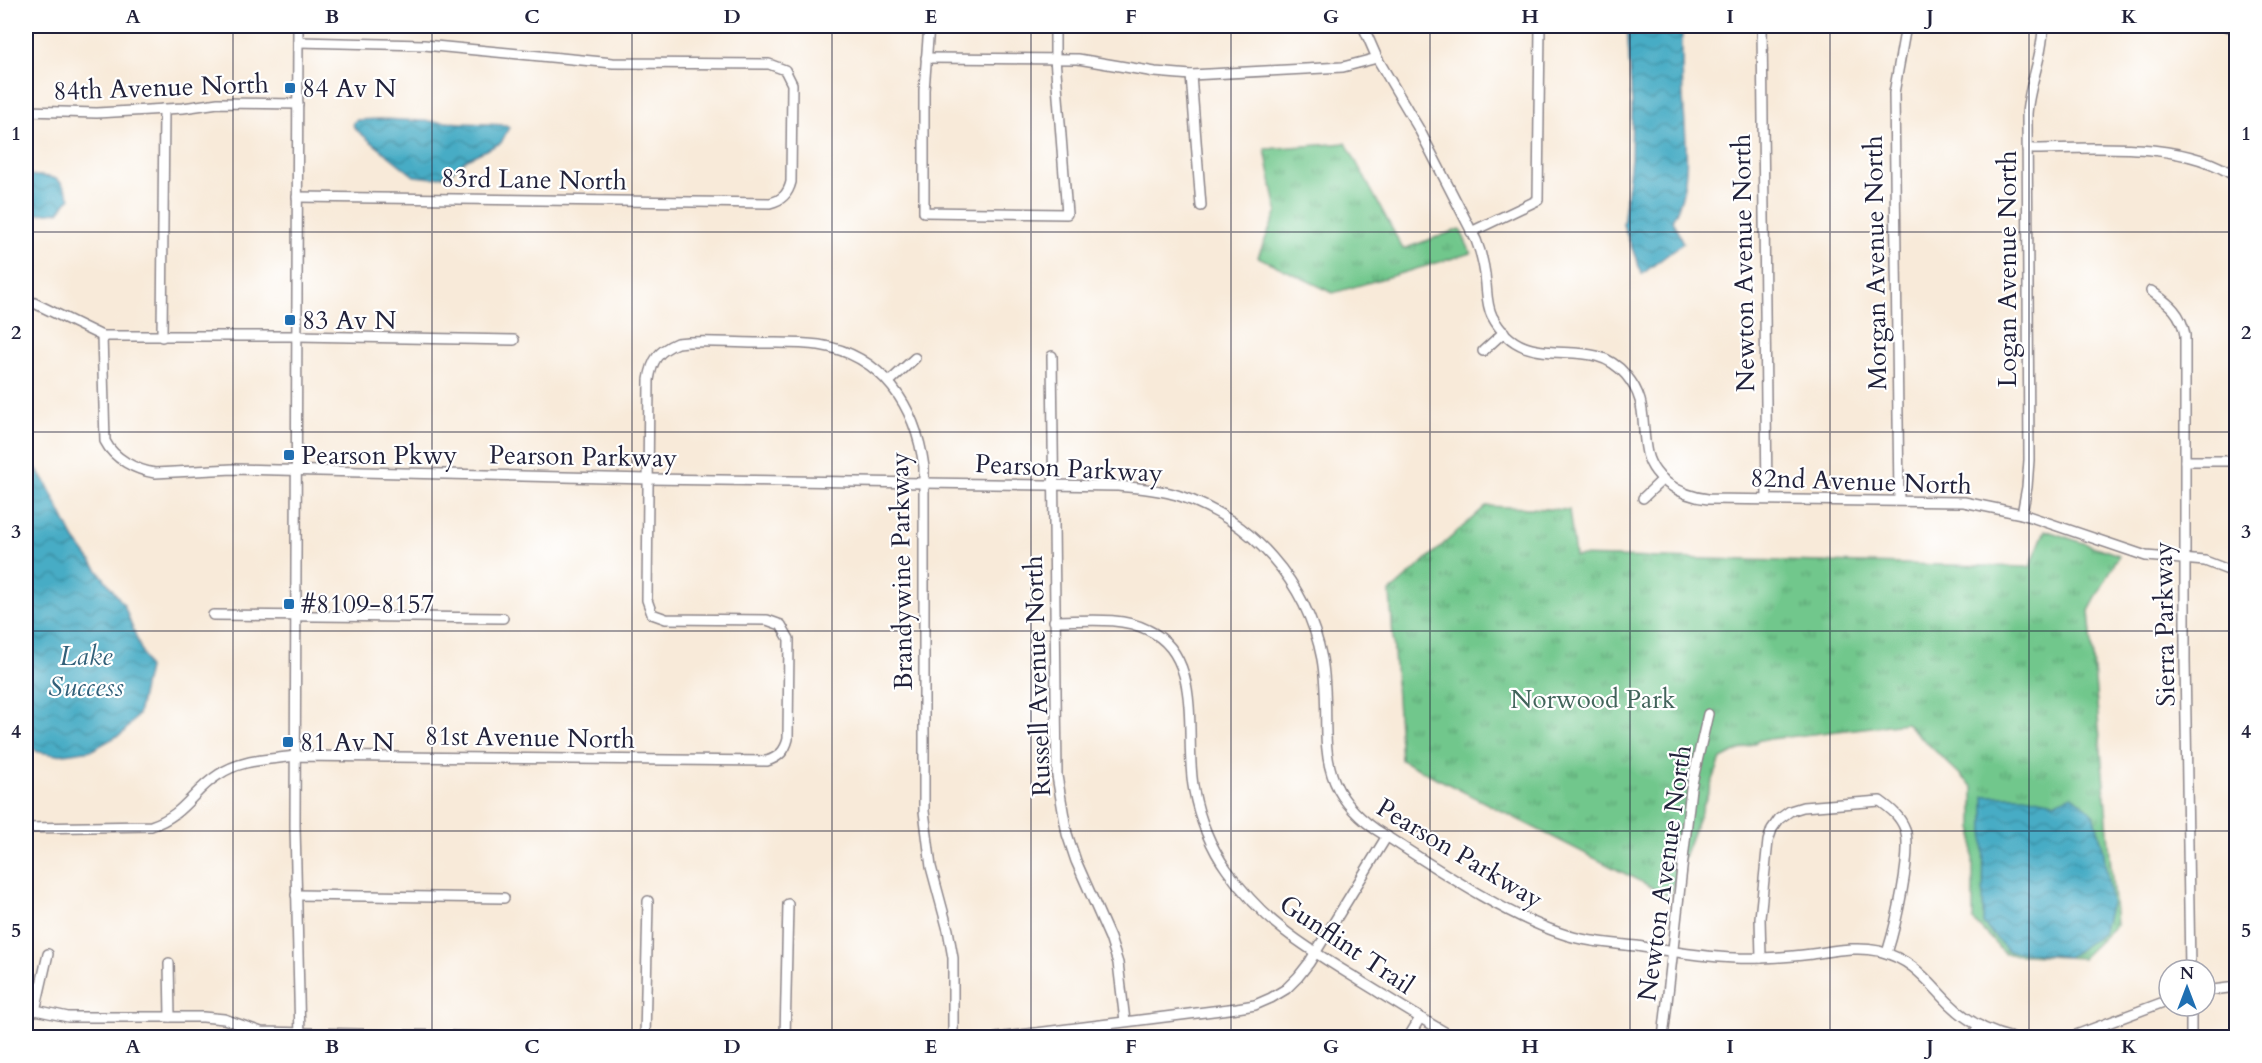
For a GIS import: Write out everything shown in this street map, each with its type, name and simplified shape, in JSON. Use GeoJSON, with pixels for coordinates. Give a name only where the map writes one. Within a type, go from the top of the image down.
{"type":"FeatureCollection","features":[{"type":"Feature","properties":{"kind":"street"},"geometry":{"type":"LineString","coordinates":[[298,26],[295,756],[300,1035]]}},
{"type":"Feature","properties":{"kind":"street"},"geometry":{"type":"LineString","coordinates":[[929,26],[926,58],[924,212],[1067,214],[1055,58],[1055,26]]}},
{"type":"Feature","properties":{"kind":"street"},"geometry":{"type":"LineString","coordinates":[[1363,26],[1377,58],[1419,129],[1482,254],[1491,313],[1504,332],[1520,345],[1533,351],[1579,352],[1596,355],[1611,362],[1624,372],[1634,385],[1642,401],[1646,451],[1653,466],[1663,479],[1643,498]]}},
{"type":"Feature","properties":{"kind":"street"},"geometry":{"type":"LineString","coordinates":[[1471,232],[1538,200],[1540,26]]}},
{"type":"Feature","properties":{"kind":"street","name":"Newton Avenue North"},"geometry":{"type":"LineString","coordinates":[[1762,26],[1767,499]]}},
{"type":"Feature","properties":{"kind":"street","name":"Morgan Avenue North"},"geometry":{"type":"LineString","coordinates":[[1899,500],[1894,93],[1906,26]]}},
{"type":"Feature","properties":{"kind":"street","name":"Logan Avenue North"},"geometry":{"type":"LineString","coordinates":[[2022,514],[2029,460],[2028,96],[2039,62],[2043,26]]}},
{"type":"Feature","properties":{"kind":"street"},"geometry":{"type":"LineString","coordinates":[[2226,26],[2236,29]]}},
{"type":"Feature","properties":{"kind":"street","name":"83rd Lane North"},"geometry":{"type":"LineString","coordinates":[[297,197],[770,204],[785,196],[791,182],[792,84],[785,70],[769,64],[614,63],[424,45],[298,42]]}},
{"type":"Feature","properties":{"kind":"street"},"geometry":{"type":"LineString","coordinates":[[926,58],[1078,59],[1155,72],[1191,75],[1343,66],[1377,58]]}},
{"type":"Feature","properties":{"kind":"street"},"geometry":{"type":"LineString","coordinates":[[1191,75],[1201,206]]}},
{"type":"Feature","properties":{"kind":"street","name":"84th Avenue North"},"geometry":{"type":"LineString","coordinates":[[26,111],[97,113],[218,103],[298,104]]}},
{"type":"Feature","properties":{"kind":"street"},"geometry":{"type":"LineString","coordinates":[[162,337],[164,109]]}},
{"type":"Feature","properties":{"kind":"street"},"geometry":{"type":"LineString","coordinates":[[2027,148],[2148,150],[2176,153],[2204,161],[2234,175],[2236,163]]}},
{"type":"Feature","properties":{"kind":"street","name":"Sierra Parkway"},"geometry":{"type":"LineString","coordinates":[[2151,291],[2171,305],[2179,314],[2183,324],[2190,958]]}},
{"type":"Feature","properties":{"kind":"street"},"geometry":{"type":"LineString","coordinates":[[26,299],[102,336],[297,336],[514,340]]}},
{"type":"Feature","properties":{"kind":"street"},"geometry":{"type":"LineString","coordinates":[[1483,351],[1504,332]]}},
{"type":"Feature","properties":{"kind":"street","name":"Pearson Parkway"},"geometry":{"type":"LineString","coordinates":[[102,336],[103,433],[108,448],[143,471],[155,473],[233,469],[648,479],[1053,485],[1148,489],[1176,495],[1203,505],[1228,519],[1251,536],[1272,556],[1299,596],[1315,631],[1322,659],[1327,754],[1334,784],[1358,817],[1387,836],[1505,909],[1562,934],[1592,942],[1732,958],[1761,958],[1857,948],[1887,953],[1910,964],[1925,976],[1951,1006],[1980,1026],[2013,1038]]}},
{"type":"Feature","properties":{"kind":"street","name":"Brandywine Parkway"},"geometry":{"type":"LineString","coordinates":[[648,479],[648,380],[659,352],[677,343],[800,343],[842,351],[861,361],[889,382],[906,405],[921,446],[924,483],[924,811],[931,867],[953,958],[953,1038]]}},
{"type":"Feature","properties":{"kind":"street","name":"Russell Avenue North"},"geometry":{"type":"LineString","coordinates":[[1052,356],[1056,747],[1062,805],[1076,861],[1110,938],[1118,963],[1125,1021]]}},
{"type":"Feature","properties":{"kind":"street"},"geometry":{"type":"LineString","coordinates":[[889,382],[915,358]]}},
{"type":"Feature","properties":{"kind":"street"},"geometry":{"type":"LineString","coordinates":[[2185,461],[2236,461]]}},
{"type":"Feature","properties":{"kind":"street","name":"81st Avenue North"},"geometry":{"type":"LineString","coordinates":[[26,828],[151,826],[164,822],[176,814],[203,787],[233,766],[250,761],[295,756],[767,761],[776,758],[783,751],[788,739],[789,639],[786,632],[782,625],[767,620],[666,619],[652,614],[647,600],[648,479]]}},
{"type":"Feature","properties":{"kind":"street","name":"82nd Avenue North"},"geometry":{"type":"LineString","coordinates":[[1663,479],[1672,488],[1695,498],[1708,499],[1964,502],[2022,514],[2146,556],[2205,561],[2236,573]]}},
{"type":"Feature","properties":{"kind":"street"},"geometry":{"type":"LineString","coordinates":[[213,615],[503,618]]}},
{"type":"Feature","properties":{"kind":"street","name":"Gunflint Trail"},"geometry":{"type":"LineString","coordinates":[[1054,621],[1134,624],[1149,630],[1172,649],[1180,662],[1188,690],[1189,746],[1194,791],[1200,814],[1216,852],[1236,883],[1260,911],[1288,936],[1455,1038]]}},
{"type":"Feature","properties":{"kind":"street","name":"Newton Avenue North"},"geometry":{"type":"LineString","coordinates":[[1663,1038],[1691,788],[1708,714]]}},
{"type":"Feature","properties":{"kind":"street"},"geometry":{"type":"LineString","coordinates":[[1761,958],[1760,918],[1768,841],[1779,819],[1790,811],[1803,807],[1880,801],[1900,819],[1907,843],[1898,914],[1887,953]]}},
{"type":"Feature","properties":{"kind":"street"},"geometry":{"type":"LineString","coordinates":[[996,1038],[1255,1005],[1286,989],[1298,977],[1315,953],[1387,836]]}},
{"type":"Feature","properties":{"kind":"street"},"geometry":{"type":"LineString","coordinates":[[296,895],[504,898]]}},
{"type":"Feature","properties":{"kind":"street"},"geometry":{"type":"LineString","coordinates":[[645,1038],[648,901]]}},
{"type":"Feature","properties":{"kind":"street"},"geometry":{"type":"LineString","coordinates":[[785,1038],[788,904]]}},
{"type":"Feature","properties":{"kind":"street"},"geometry":{"type":"LineString","coordinates":[[48,954],[30,1010],[78,1017],[224,1019],[261,1032],[300,1035],[553,1038]]}},
{"type":"Feature","properties":{"kind":"street"},"geometry":{"type":"LineString","coordinates":[[169,963],[170,1017]]}},
{"type":"Feature","properties":{"kind":"street"},"geometry":{"type":"LineString","coordinates":[[2217,989],[2236,987]]}},
{"type":"Feature","properties":{"kind":"street"},"geometry":{"type":"LineString","coordinates":[[2068,1038],[2157,1005]]}},
{"type":"Feature","properties":{"kind":"street"},"geometry":{"type":"LineString","coordinates":[[1408,1038],[1420,1018]]}},
{"type":"Feature","properties":{"kind":"street"},"geometry":{"type":"LineString","coordinates":[[2190,1018],[2190,1038]]}},
{"type":"Feature","properties":{"kind":"street"},"geometry":{"type":"LineString","coordinates":[[1970,1038],[1980,1026]]}},
{"type":"Feature","properties":{"kind":"green space"},"geometry":{"type":"Polygon","coordinates":[[[1346,143],[1403,249],[1460,229],[1471,253],[1333,293],[1258,257],[1277,211],[1265,149],[1346,143]]]}},
{"type":"Feature","properties":{"kind":"green space","name":"Norwood Park"},"geometry":{"type":"Polygon","coordinates":[[[1486,506],[1569,510],[1575,556],[2030,567],[2045,530],[2119,555],[2089,611],[2116,925],[2082,958],[2005,954],[1973,920],[1973,787],[1906,723],[1760,740],[1721,759],[1669,896],[1401,760],[1390,592],[1486,506]]]}},
{"type":"Feature","properties":{"kind":"water"},"geometry":{"type":"Polygon","coordinates":[[[1627,26],[1682,26],[1686,175],[1679,206],[1672,220],[1683,243],[1642,274],[1623,225],[1631,158],[1632,105],[1627,26]]]}},
{"type":"Feature","properties":{"kind":"water"},"geometry":{"type":"Polygon","coordinates":[[[381,119],[506,125],[509,127],[501,143],[467,159],[448,175],[433,178],[414,176],[354,128],[353,123],[357,120],[381,119]]]}},
{"type":"Feature","properties":{"kind":"water"},"geometry":{"type":"Polygon","coordinates":[[[26,175],[58,180],[70,198],[59,212],[26,215],[26,175]]]}},
{"type":"Feature","properties":{"kind":"water","name":"Lake Success"},"geometry":{"type":"Polygon","coordinates":[[[26,454],[45,481],[73,537],[124,605],[148,668],[138,715],[123,733],[92,750],[57,755],[38,752],[26,744],[26,454]]]}},
{"type":"Feature","properties":{"kind":"water"},"geometry":{"type":"Polygon","coordinates":[[[2072,795],[2094,814],[2103,848],[2111,903],[2103,933],[2068,957],[2008,951],[1983,924],[1984,796],[2024,796],[2055,802],[2072,795]]]}},
{"type":"Feature","properties":{"kind":"place","name":"84 Av N"},"geometry":{"type":"Point","coordinates":[290,88]}},
{"type":"Feature","properties":{"kind":"place","name":"83 Av N"},"geometry":{"type":"Point","coordinates":[290,320]}},
{"type":"Feature","properties":{"kind":"place","name":"Pearson Pkwy"},"geometry":{"type":"Point","coordinates":[289,455]}},
{"type":"Feature","properties":{"kind":"place","name":"#8109-8157"},"geometry":{"type":"Point","coordinates":[289,604]}},
{"type":"Feature","properties":{"kind":"place","name":"81 Av N"},"geometry":{"type":"Point","coordinates":[288,742]}}]}
